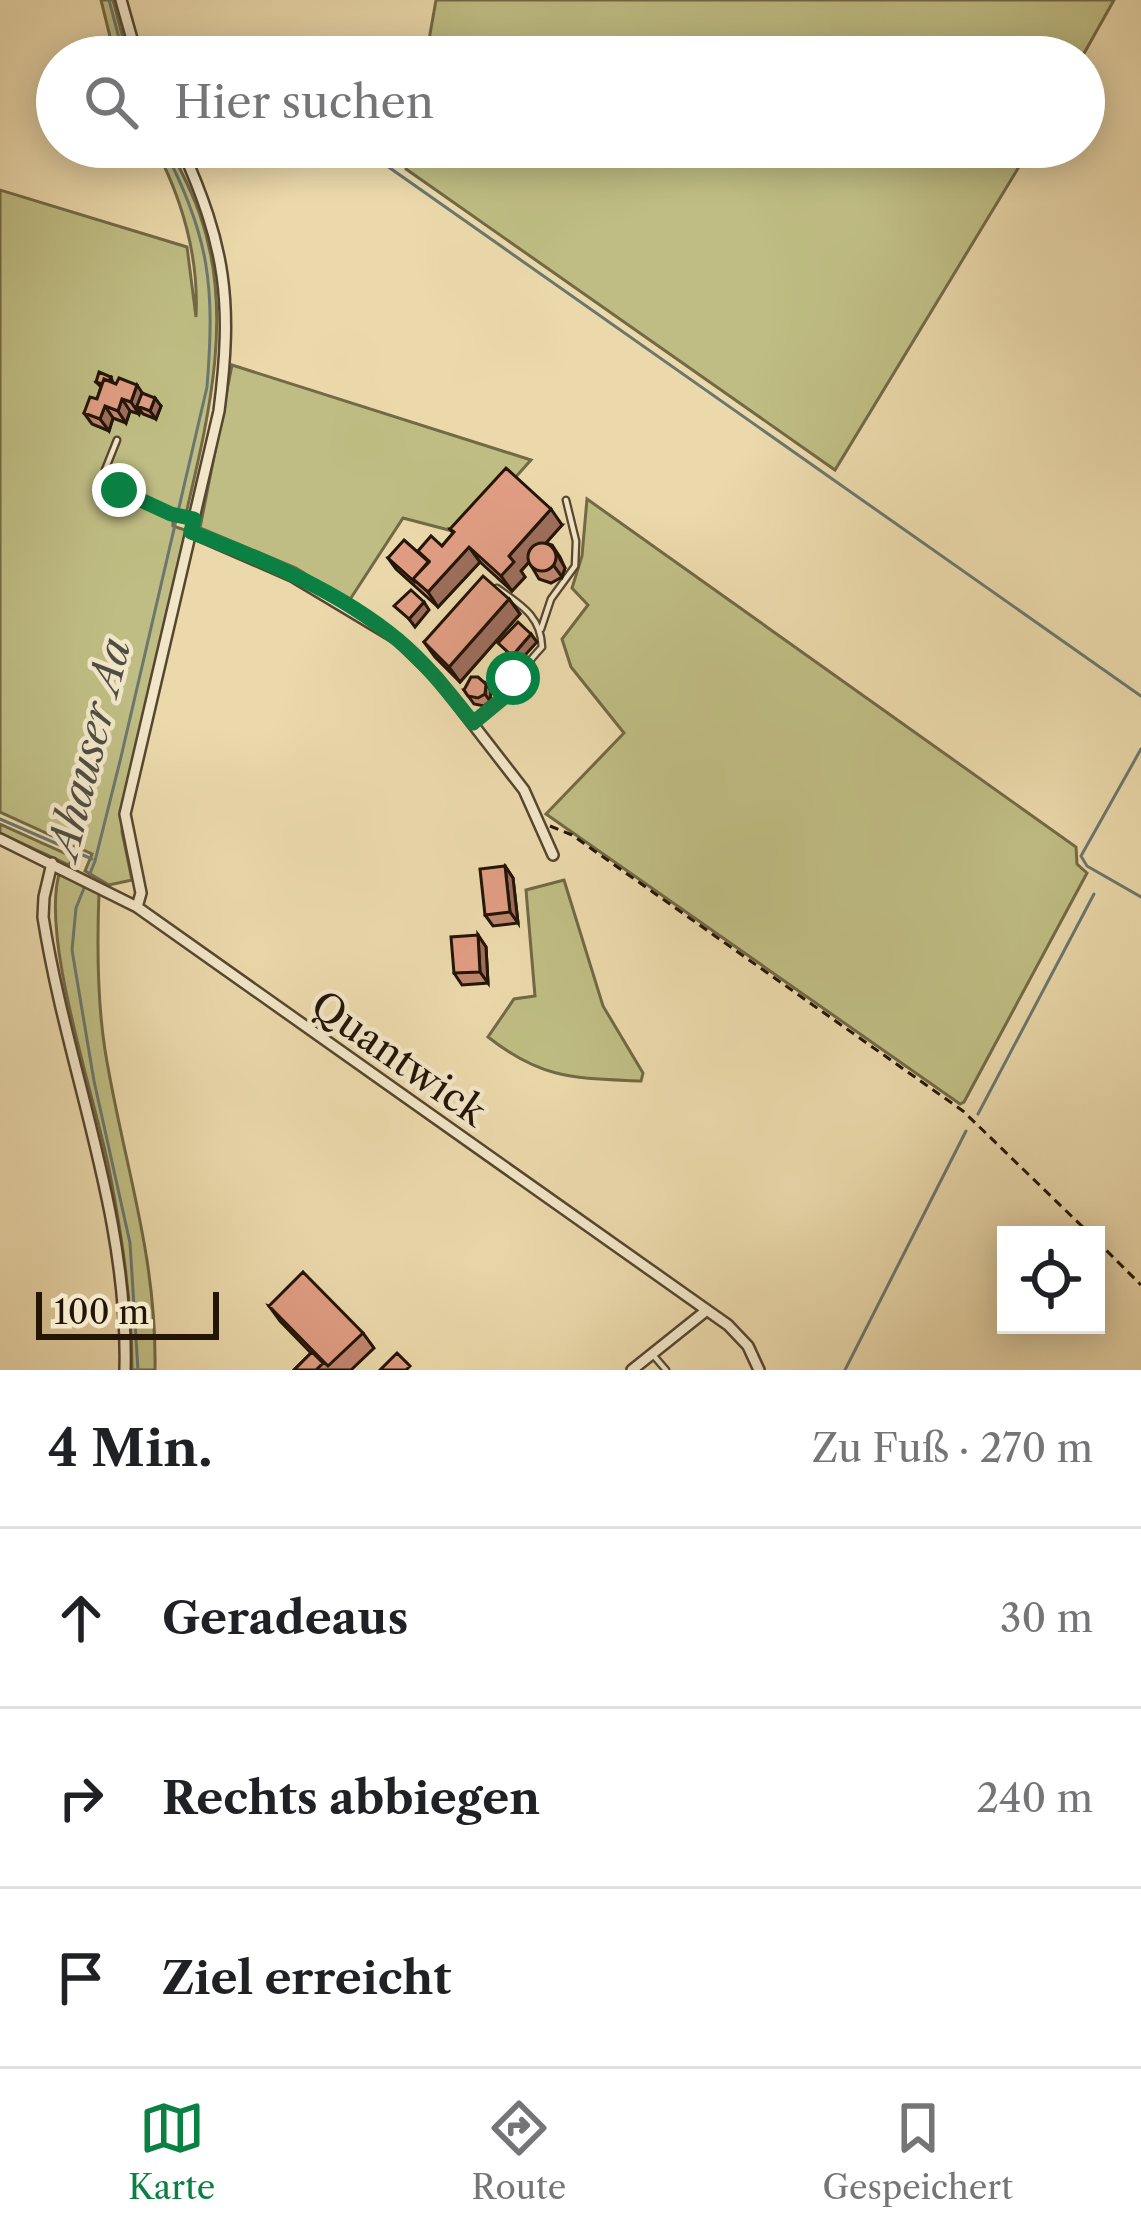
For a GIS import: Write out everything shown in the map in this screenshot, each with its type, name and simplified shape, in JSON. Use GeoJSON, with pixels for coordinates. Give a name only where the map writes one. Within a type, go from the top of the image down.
{"type":"FeatureCollection","features":[{"type":"Feature","properties":{"kind":"street"},"geometry":{"type":"LineString","coordinates":[[121,0],[131,36]]}},
{"type":"Feature","properties":{"kind":"street"},"geometry":{"type":"LineString","coordinates":[[136,908],[141,893],[125,814],[191,532],[190,518],[219,411],[226,308],[218,243],[189,168]]}},
{"type":"Feature","properties":{"kind":"street"},"geometry":{"type":"LineString","coordinates":[[191,532],[241,551],[349,607],[397,639],[473,723],[524,790],[553,855]]}},
{"type":"Feature","properties":{"kind":"street","name":"Quantwick"},"geometry":{"type":"LineString","coordinates":[[0,839],[136,908],[707,1310],[741,1336],[759,1370]]}},
{"type":"Feature","properties":{"kind":"street"},"geometry":{"type":"LineString","coordinates":[[52,863],[44,917],[113,1223],[122,1281],[125,1370]]}},
{"type":"Feature","properties":{"kind":"street"},"geometry":{"type":"LineString","coordinates":[[632,1370],[707,1310]]}},
{"type":"Feature","properties":{"kind":"lane"},"geometry":{"type":"LineString","coordinates":[[117,440],[105,470],[107,481],[171,514],[190,518]]}},
{"type":"Feature","properties":{"kind":"lane"},"geometry":{"type":"LineString","coordinates":[[473,723],[502,699],[513,678],[542,647],[541,629],[551,599],[575,566],[576,542],[566,500]]}},
{"type":"Feature","properties":{"kind":"lane"},"geometry":{"type":"LineString","coordinates":[[490,585],[533,616],[541,629]]}},
{"type":"Feature","properties":{"kind":"lane"},"geometry":{"type":"LineString","coordinates":[[419,661],[430,649]]}},
{"type":"Feature","properties":{"kind":"lane"},"geometry":{"type":"LineString","coordinates":[[653,1355],[666,1370]]}},
{"type":"Feature","properties":{"kind":"path"},"geometry":{"type":"LineString","coordinates":[[543,829],[550,826],[572,835],[951,1102],[1081,1226]]}},
{"type":"Feature","properties":{"kind":"path"},"geometry":{"type":"LineString","coordinates":[[1105,1249],[1141,1285]]}},
{"type":"Feature","properties":{"kind":"shaded area"},"geometry":{"type":"Polygon","coordinates":[[[101,0],[113,0],[122,36],[110,36],[101,0]]]}},
{"type":"Feature","properties":{"kind":"shaded area"},"geometry":{"type":"Polygon","coordinates":[[[436,0],[1114,0],[1094,36],[430,36],[436,0]]]}},
{"type":"Feature","properties":{"kind":"shaded area"},"geometry":{"type":"Polygon","coordinates":[[[164,168],[180,168],[210,252],[216,290],[214,366],[185,518],[173,515],[173,526],[188,531],[123,814],[132,880],[109,885],[85,871],[92,854],[0,812],[0,190],[187,247],[196,317],[195,273],[164,168]]]}},
{"type":"Feature","properties":{"kind":"shaded area"},"geometry":{"type":"Polygon","coordinates":[[[406,168],[1018,168],[835,470],[406,168]]]}},
{"type":"Feature","properties":{"kind":"shaded area"},"geometry":{"type":"Polygon","coordinates":[[[232,365],[531,460],[464,534],[403,518],[349,601],[296,568],[200,528],[232,365]]]}},
{"type":"Feature","properties":{"kind":"shaded area"},"geometry":{"type":"Polygon","coordinates":[[[587,499],[1076,847],[1077,864],[1087,873],[964,1102],[960,1104],[546,814],[624,733],[571,667],[562,639],[588,605],[572,588],[582,556],[587,499]]]}},
{"type":"Feature","properties":{"kind":"shaded area"},"geometry":{"type":"Polygon","coordinates":[[[0,824],[73,857],[69,865],[0,833],[0,824]]]}},
{"type":"Feature","properties":{"kind":"shaded area"},"geometry":{"type":"Polygon","coordinates":[[[60,871],[99,892],[102,1031],[145,1247],[155,1370],[132,1370],[128,1294],[114,1194],[71,1017],[57,934],[60,871]]]}},
{"type":"Feature","properties":{"kind":"shaded area"},"geometry":{"type":"Polygon","coordinates":[[[564,880],[603,1006],[643,1073],[641,1081],[560,1074],[526,1062],[488,1037],[514,999],[535,996],[526,890],[564,880]]]}},
{"type":"Feature","properties":{"kind":"building"},"geometry":{"type":"Polygon","coordinates":[[[99,372],[111,377],[109,381],[96,382],[99,372]]]}},
{"type":"Feature","properties":{"kind":"building"},"geometry":{"type":"Polygon","coordinates":[[[119,378],[137,385],[131,402],[122,399],[118,411],[105,406],[100,419],[84,413],[90,397],[97,399],[104,379],[116,384],[119,378]]]}},
{"type":"Feature","properties":{"kind":"building"},"geometry":{"type":"Polygon","coordinates":[[[142,393],[155,398],[150,411],[137,406],[142,393]]]}},
{"type":"Feature","properties":{"kind":"building"},"geometry":{"type":"Polygon","coordinates":[[[506,468],[551,509],[509,556],[514,562],[501,576],[469,547],[428,592],[413,579],[429,561],[418,551],[431,536],[442,546],[454,532],[450,529],[506,468]]]}},
{"type":"Feature","properties":{"kind":"building"},"geometry":{"type":"Polygon","coordinates":[[[404,540],[429,562],[413,579],[416,583],[388,558],[404,540]]]}},
{"type":"Feature","properties":{"kind":"building"},"geometry":{"type":"Polygon","coordinates":[[[542,543],[552,547],[556,557],[552,567],[542,571],[532,567],[528,557],[532,547],[542,543]]]}},
{"type":"Feature","properties":{"kind":"building"},"geometry":{"type":"Polygon","coordinates":[[[483,576],[509,599],[449,667],[424,642],[483,576]]]}},
{"type":"Feature","properties":{"kind":"building"},"geometry":{"type":"Polygon","coordinates":[[[411,590],[424,602],[409,619],[394,606],[411,590]]]}},
{"type":"Feature","properties":{"kind":"building"},"geometry":{"type":"Polygon","coordinates":[[[518,622],[531,634],[512,656],[498,643],[518,622]]]}},
{"type":"Feature","properties":{"kind":"building"},"geometry":{"type":"Polygon","coordinates":[[[471,677],[486,684],[485,694],[478,698],[464,690],[471,677]]]}},
{"type":"Feature","properties":{"kind":"building"},"geometry":{"type":"Polygon","coordinates":[[[505,866],[510,912],[485,915],[480,869],[505,866]]]}},
{"type":"Feature","properties":{"kind":"building"},"geometry":{"type":"Polygon","coordinates":[[[478,935],[480,972],[454,973],[451,937],[478,935]]]}},
{"type":"Feature","properties":{"kind":"building"},"geometry":{"type":"Polygon","coordinates":[[[303,1272],[363,1333],[328,1366],[269,1306],[303,1272]]]}},
{"type":"Feature","properties":{"kind":"building"},"geometry":{"type":"Polygon","coordinates":[[[312,1352],[323,1363],[316,1370],[294,1370],[312,1352]]]}},
{"type":"Feature","properties":{"kind":"building"},"geometry":{"type":"Polygon","coordinates":[[[397,1353],[410,1366],[406,1370],[380,1370],[397,1353]]]}},
{"type":"Feature","properties":{"kind":"waterway","name":"Ahauser Aa"},"geometry":{"type":"LineString","coordinates":[[109,0],[118,36]]}},
{"type":"Feature","properties":{"kind":"waterway","name":"Ahauser Aa"},"geometry":{"type":"LineString","coordinates":[[138,1370],[130,1243],[94,1081],[72,950],[76,908],[95,861],[207,387],[206,263],[191,208],[174,168]]}},
{"type":"Feature","properties":{"kind":"waterway"},"geometry":{"type":"LineString","coordinates":[[390,168],[1141,696]]}},
{"type":"Feature","properties":{"kind":"waterway"},"geometry":{"type":"LineString","coordinates":[[1141,749],[1081,856],[1087,866],[1141,897]]}},
{"type":"Feature","properties":{"kind":"waterway"},"geometry":{"type":"LineString","coordinates":[[0,819],[92,859]]}},
{"type":"Feature","properties":{"kind":"waterway"},"geometry":{"type":"LineString","coordinates":[[978,1114],[1094,894]]}},
{"type":"Feature","properties":{"kind":"waterway"},"geometry":{"type":"LineString","coordinates":[[845,1370],[966,1131]]}},
{"type":"Feature","properties":{"kind":"route"},"geometry":{"type":"LineString","coordinates":[[119,490],[171,514],[194,519],[191,532],[241,551],[349,607],[397,639],[437,677],[473,723],[502,699],[513,678]]}}]}
